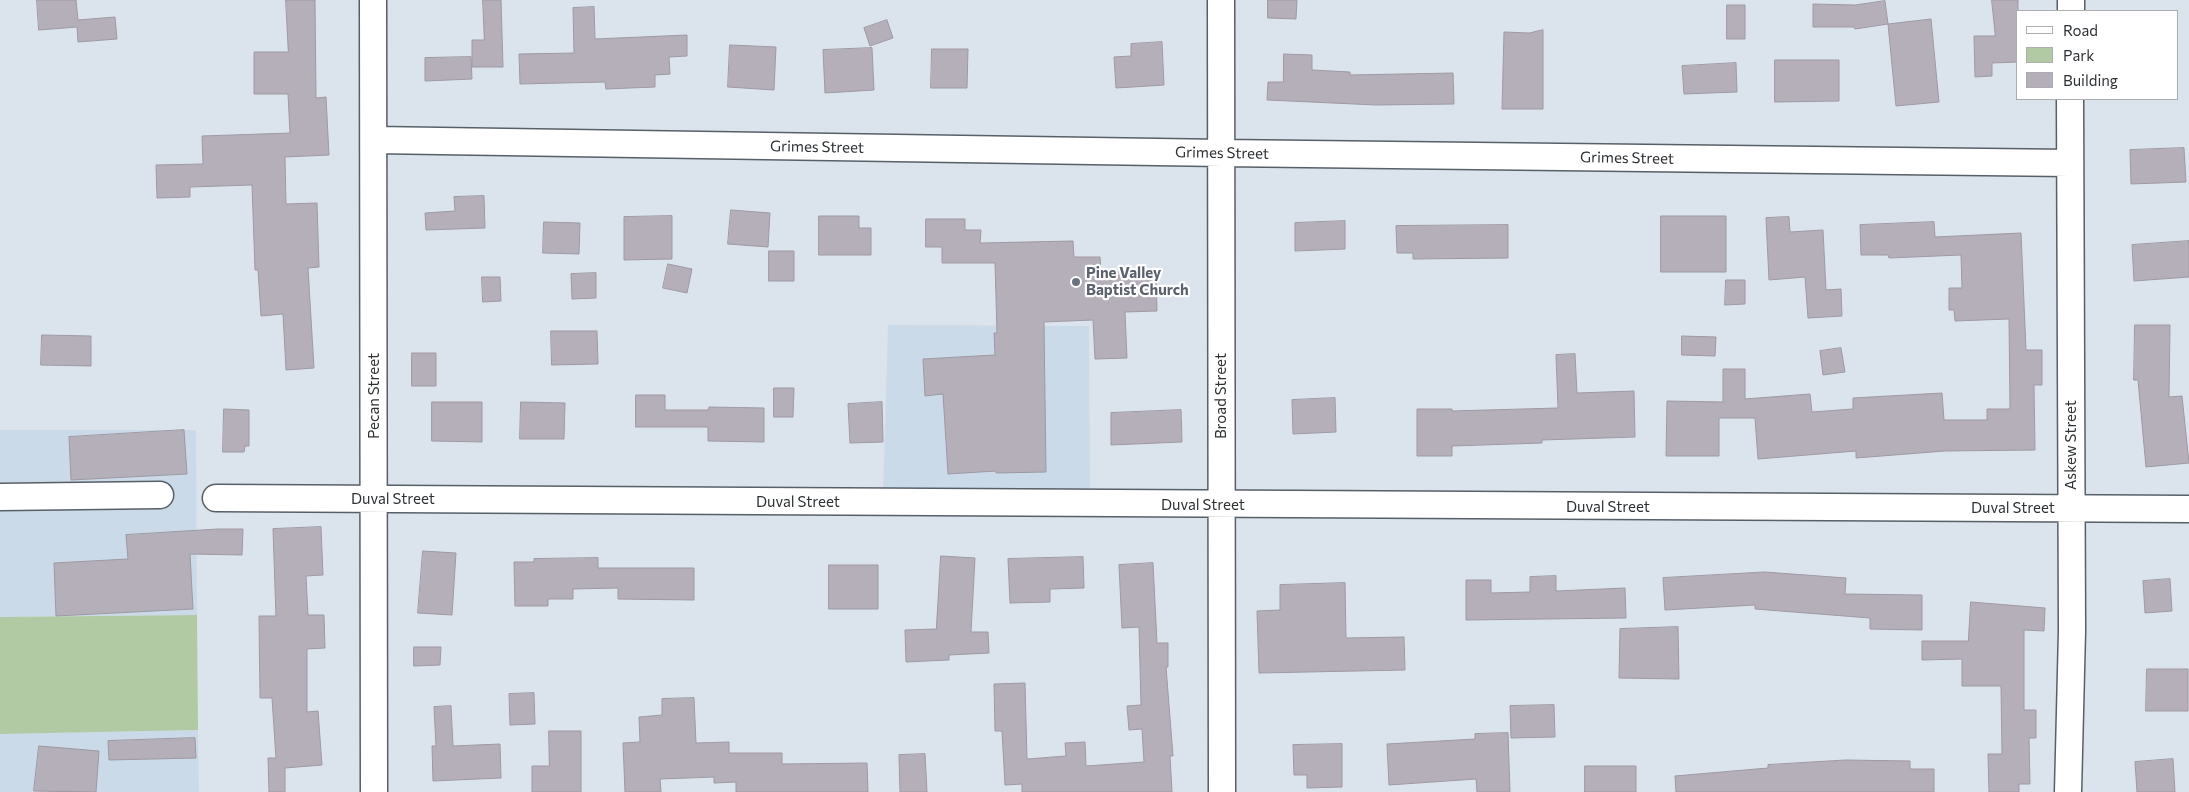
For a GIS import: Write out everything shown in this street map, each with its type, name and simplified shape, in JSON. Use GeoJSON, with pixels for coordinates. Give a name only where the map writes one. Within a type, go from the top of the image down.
{"type":"FeatureCollection","features":[{"type":"Feature","properties":{"kind":"street","name":"Pecan Street"},"geometry":{"type":"LineString","coordinates":[[373,0],[375,140],[374,792]]}},
{"type":"Feature","properties":{"kind":"street","name":"Broad Street"},"geometry":{"type":"LineString","coordinates":[[1221,0],[1220,505],[1222,792]]}},
{"type":"Feature","properties":{"kind":"street","name":"Askew Street"},"geometry":{"type":"LineString","coordinates":[[2068,792],[2072,631],[2070,100]]}},
{"type":"Feature","properties":{"kind":"street","name":"Grimes Street"},"geometry":{"type":"LineString","coordinates":[[375,140],[1222,154],[2069,163]]}},
{"type":"Feature","properties":{"kind":"street"},"geometry":{"type":"LineString","coordinates":[[0,497],[160,495]]}},
{"type":"Feature","properties":{"kind":"street","name":"Duval Street"},"geometry":{"type":"LineString","coordinates":[[216,498],[2189,510]]}},
{"type":"Feature","properties":{"kind":"shaded area"},"geometry":{"type":"Polygon","coordinates":[[[888,325],[1089,326],[1090,493],[883,493],[888,325]]]}},
{"type":"Feature","properties":{"kind":"shaded area"},"geometry":{"type":"Polygon","coordinates":[[[0,430],[196,430],[197,615],[0,617],[0,430]]]}},
{"type":"Feature","properties":{"kind":"shaded area"},"geometry":{"type":"Polygon","coordinates":[[[198,730],[199,792],[0,792],[0,734],[198,730]]]}},
{"type":"Feature","properties":{"kind":"green space"},"geometry":{"type":"Polygon","coordinates":[[[197,615],[198,730],[0,734],[0,617],[197,615]]]}},
{"type":"Feature","properties":{"kind":"building"},"geometry":{"type":"Polygon","coordinates":[[[37,0],[76,0],[78,20],[115,17],[117,39],[78,42],[77,27],[39,30],[37,0]]]}},
{"type":"Feature","properties":{"kind":"building"},"geometry":{"type":"Polygon","coordinates":[[[286,0],[315,0],[316,98],[326,97],[329,155],[285,157],[286,204],[317,203],[319,267],[308,268],[314,368],[286,370],[283,314],[261,316],[258,270],[255,270],[252,185],[190,187],[190,197],[157,198],[156,165],[203,164],[202,136],[290,133],[288,94],[254,94],[254,52],[288,52],[286,0]]]}},
{"type":"Feature","properties":{"kind":"building"},"geometry":{"type":"Polygon","coordinates":[[[483,0],[501,0],[503,67],[472,67],[472,40],[484,40],[483,0]]]}},
{"type":"Feature","properties":{"kind":"building"},"geometry":{"type":"Polygon","coordinates":[[[1268,0],[1297,0],[1296,19],[1268,18],[1268,0]]]}},
{"type":"Feature","properties":{"kind":"building"},"geometry":{"type":"Polygon","coordinates":[[[1992,0],[2018,0],[2018,10],[2016,10],[2016,62],[1992,63],[1992,76],[1975,77],[1974,36],[1995,36],[1992,0]]]}},
{"type":"Feature","properties":{"kind":"building"},"geometry":{"type":"Polygon","coordinates":[[[1885,1],[1888,24],[1855,29],[1854,27],[1813,27],[1813,4],[1855,5],[1885,1]]]}},
{"type":"Feature","properties":{"kind":"building"},"geometry":{"type":"Polygon","coordinates":[[[1727,5],[1745,5],[1745,39],[1727,39],[1727,5]]]}},
{"type":"Feature","properties":{"kind":"building"},"geometry":{"type":"Polygon","coordinates":[[[594,7],[595,39],[687,35],[687,56],[669,57],[670,74],[655,75],[655,87],[606,89],[605,82],[520,84],[519,54],[574,53],[573,8],[594,7]]]}},
{"type":"Feature","properties":{"kind":"building"},"geometry":{"type":"Polygon","coordinates":[[[1931,19],[1939,102],[1896,106],[1888,24],[1931,19]]]}},
{"type":"Feature","properties":{"kind":"building"},"geometry":{"type":"Polygon","coordinates":[[[887,20],[893,38],[870,46],[864,28],[887,20]]]}},
{"type":"Feature","properties":{"kind":"building"},"geometry":{"type":"Polygon","coordinates":[[[1543,30],[1543,109],[1502,109],[1504,32],[1529,33],[1543,30]]]}},
{"type":"Feature","properties":{"kind":"building"},"geometry":{"type":"Polygon","coordinates":[[[1162,42],[1164,85],[1116,88],[1114,57],[1131,56],[1131,44],[1162,42]]]}},
{"type":"Feature","properties":{"kind":"building"},"geometry":{"type":"Polygon","coordinates":[[[730,45],[776,47],[774,90],[728,87],[730,45]]]}},
{"type":"Feature","properties":{"kind":"building"},"geometry":{"type":"Polygon","coordinates":[[[872,48],[874,90],[825,93],[823,50],[872,48]]]}},
{"type":"Feature","properties":{"kind":"building"},"geometry":{"type":"Polygon","coordinates":[[[932,49],[968,49],[967,88],[931,88],[932,49]]]}},
{"type":"Feature","properties":{"kind":"building"},"geometry":{"type":"Polygon","coordinates":[[[1284,54],[1312,55],[1312,70],[1350,72],[1350,75],[1453,73],[1454,104],[1376,105],[1267,100],[1268,82],[1283,82],[1284,54]]]}},
{"type":"Feature","properties":{"kind":"building"},"geometry":{"type":"Polygon","coordinates":[[[471,57],[472,79],[425,81],[425,58],[471,57]]]}},
{"type":"Feature","properties":{"kind":"building"},"geometry":{"type":"Polygon","coordinates":[[[1775,60],[1839,60],[1839,101],[1775,102],[1775,60]]]}},
{"type":"Feature","properties":{"kind":"building"},"geometry":{"type":"Polygon","coordinates":[[[1736,63],[1737,92],[1684,94],[1682,66],[1736,63]]]}},
{"type":"Feature","properties":{"kind":"building"},"geometry":{"type":"Polygon","coordinates":[[[2184,148],[2186,182],[2131,184],[2130,150],[2184,148]]]}},
{"type":"Feature","properties":{"kind":"building"},"geometry":{"type":"Polygon","coordinates":[[[484,196],[485,228],[426,230],[425,213],[455,211],[454,197],[484,196]]]}},
{"type":"Feature","properties":{"kind":"building"},"geometry":{"type":"Polygon","coordinates":[[[731,210],[770,213],[768,247],[728,244],[731,210]]]}},
{"type":"Feature","properties":{"kind":"building"},"geometry":{"type":"Polygon","coordinates":[[[672,216],[672,259],[624,260],[624,217],[672,216]]]}},
{"type":"Feature","properties":{"kind":"building"},"geometry":{"type":"Polygon","coordinates":[[[819,216],[859,216],[859,228],[871,228],[871,255],[819,255],[819,216]]]}},
{"type":"Feature","properties":{"kind":"building"},"geometry":{"type":"Polygon","coordinates":[[[1661,216],[1726,216],[1726,272],[1661,272],[1661,216]]]}},
{"type":"Feature","properties":{"kind":"building"},"geometry":{"type":"Polygon","coordinates":[[[1789,217],[1790,232],[1823,230],[1826,290],[1841,289],[1842,316],[1808,318],[1805,277],[1769,280],[1766,218],[1789,217]]]}},
{"type":"Feature","properties":{"kind":"building"},"geometry":{"type":"Polygon","coordinates":[[[926,219],[965,219],[965,230],[981,230],[980,243],[1073,241],[1074,257],[1100,257],[1101,272],[1156,270],[1157,311],[1125,312],[1127,358],[1095,359],[1093,320],[1044,322],[1046,472],[996,473],[996,471],[948,474],[943,394],[925,396],[923,359],[995,355],[994,333],[997,333],[995,263],[942,263],[942,247],[926,247],[926,219]]]}},
{"type":"Feature","properties":{"kind":"building"},"geometry":{"type":"Polygon","coordinates":[[[1345,221],[1345,249],[1295,251],[1295,223],[1345,221]]]}},
{"type":"Feature","properties":{"kind":"building"},"geometry":{"type":"Polygon","coordinates":[[[544,222],[580,223],[579,254],[543,253],[544,222]]]}},
{"type":"Feature","properties":{"kind":"building"},"geometry":{"type":"Polygon","coordinates":[[[1934,222],[1935,237],[2021,233],[2026,350],[2042,350],[2042,385],[2034,385],[2035,450],[1945,451],[1856,458],[1856,451],[1758,459],[1755,418],[1719,418],[1719,456],[1666,456],[1667,401],[1723,402],[1723,369],[1745,369],[1745,399],[1810,394],[1812,412],[1853,409],[1853,398],[1942,393],[1944,420],[1987,420],[1987,409],[2010,409],[2009,319],[1955,321],[1954,310],[1949,310],[1949,288],[1962,288],[1961,255],[1889,258],[1888,255],[1861,255],[1860,225],[1934,222]]]}},
{"type":"Feature","properties":{"kind":"building"},"geometry":{"type":"Polygon","coordinates":[[[1508,225],[1508,258],[1413,259],[1413,253],[1397,253],[1396,226],[1508,225]]]}},
{"type":"Feature","properties":{"kind":"building"},"geometry":{"type":"Polygon","coordinates":[[[2189,241],[2189,277],[2134,281],[2132,245],[2189,241]]]}},
{"type":"Feature","properties":{"kind":"building"},"geometry":{"type":"Polygon","coordinates":[[[769,251],[794,251],[794,281],[769,281],[769,251]]]}},
{"type":"Feature","properties":{"kind":"building"},"geometry":{"type":"Polygon","coordinates":[[[668,264],[692,269],[687,293],[663,288],[668,264]]]}},
{"type":"Feature","properties":{"kind":"building"},"geometry":{"type":"Polygon","coordinates":[[[596,273],[596,298],[572,299],[571,274],[596,273]]]}},
{"type":"Feature","properties":{"kind":"building"},"geometry":{"type":"Polygon","coordinates":[[[482,277],[500,277],[501,301],[483,302],[482,277]]]}},
{"type":"Feature","properties":{"kind":"building"},"geometry":{"type":"Polygon","coordinates":[[[1726,280],[1745,280],[1745,304],[1725,305],[1726,280]]]}},
{"type":"Feature","properties":{"kind":"building"},"geometry":{"type":"Polygon","coordinates":[[[2135,325],[2170,325],[2169,397],[2182,396],[2189,463],[2146,467],[2138,380],[2134,380],[2135,325]]]}},
{"type":"Feature","properties":{"kind":"building"},"geometry":{"type":"Polygon","coordinates":[[[551,331],[597,331],[598,364],[552,365],[551,331]]]}},
{"type":"Feature","properties":{"kind":"building"},"geometry":{"type":"Polygon","coordinates":[[[42,335],[91,336],[91,366],[41,365],[42,335]]]}},
{"type":"Feature","properties":{"kind":"building"},"geometry":{"type":"Polygon","coordinates":[[[1682,336],[1716,337],[1715,356],[1682,355],[1682,336]]]}},
{"type":"Feature","properties":{"kind":"building"},"geometry":{"type":"Polygon","coordinates":[[[1841,348],[1845,372],[1823,375],[1820,351],[1841,348]]]}},
{"type":"Feature","properties":{"kind":"building"},"geometry":{"type":"Polygon","coordinates":[[[412,353],[436,353],[436,386],[412,386],[412,353]]]}},
{"type":"Feature","properties":{"kind":"building"},"geometry":{"type":"Polygon","coordinates":[[[1575,354],[1577,393],[1634,391],[1635,437],[1542,440],[1542,443],[1452,446],[1452,456],[1417,456],[1417,409],[1452,409],[1452,411],[1558,408],[1556,355],[1575,354]]]}},
{"type":"Feature","properties":{"kind":"building"},"geometry":{"type":"Polygon","coordinates":[[[774,388],[794,388],[793,417],[774,417],[774,388]]]}},
{"type":"Feature","properties":{"kind":"building"},"geometry":{"type":"Polygon","coordinates":[[[636,395],[665,395],[665,410],[708,410],[709,407],[764,408],[764,442],[708,441],[708,427],[636,427],[636,395]]]}},
{"type":"Feature","properties":{"kind":"building"},"geometry":{"type":"Polygon","coordinates":[[[1335,398],[1336,432],[1293,434],[1292,400],[1335,398]]]}},
{"type":"Feature","properties":{"kind":"building"},"geometry":{"type":"Polygon","coordinates":[[[432,402],[482,402],[482,442],[432,441],[432,402]]]}},
{"type":"Feature","properties":{"kind":"building"},"geometry":{"type":"Polygon","coordinates":[[[521,402],[565,403],[564,439],[520,439],[521,402]]]}},
{"type":"Feature","properties":{"kind":"building"},"geometry":{"type":"Polygon","coordinates":[[[882,402],[883,442],[850,443],[848,404],[882,402]]]}},
{"type":"Feature","properties":{"kind":"building"},"geometry":{"type":"Polygon","coordinates":[[[224,409],[249,410],[249,446],[245,446],[244,452],[223,452],[224,409]]]}},
{"type":"Feature","properties":{"kind":"building"},"geometry":{"type":"Polygon","coordinates":[[[1181,410],[1182,442],[1111,445],[1111,413],[1181,410]]]}},
{"type":"Feature","properties":{"kind":"building"},"geometry":{"type":"Polygon","coordinates":[[[184,430],[187,474],[71,480],[69,437],[184,430]]]}},
{"type":"Feature","properties":{"kind":"building"},"geometry":{"type":"Polygon","coordinates":[[[321,527],[323,575],[306,576],[308,615],[324,615],[325,648],[307,649],[307,712],[318,711],[322,765],[285,768],[285,792],[269,792],[268,758],[276,758],[272,698],[260,698],[259,616],[276,616],[273,529],[321,527]]]}},
{"type":"Feature","properties":{"kind":"building"},"geometry":{"type":"Polygon","coordinates":[[[243,529],[242,555],[190,554],[193,609],[56,616],[54,563],[128,559],[126,535],[243,529]]]}},
{"type":"Feature","properties":{"kind":"building"},"geometry":{"type":"Polygon","coordinates":[[[423,551],[456,553],[452,615],[418,613],[423,551]]]}},
{"type":"Feature","properties":{"kind":"building"},"geometry":{"type":"Polygon","coordinates":[[[941,556],[975,558],[971,632],[988,632],[989,653],[949,655],[949,660],[906,662],[905,630],[936,629],[941,556]]]}},
{"type":"Feature","properties":{"kind":"building"},"geometry":{"type":"Polygon","coordinates":[[[1083,557],[1084,588],[1050,589],[1050,602],[1010,603],[1008,559],[1083,557]]]}},
{"type":"Feature","properties":{"kind":"building"},"geometry":{"type":"Polygon","coordinates":[[[598,558],[598,568],[694,568],[694,600],[618,599],[618,588],[573,589],[573,599],[548,599],[548,606],[515,606],[514,562],[534,562],[534,559],[598,558]]]}},
{"type":"Feature","properties":{"kind":"building"},"geometry":{"type":"Polygon","coordinates":[[[1153,563],[1157,643],[1168,643],[1168,667],[1166,667],[1173,756],[1170,756],[1172,792],[1022,792],[1022,784],[1005,785],[1002,731],[995,731],[994,684],[1025,683],[1027,759],[1066,756],[1065,743],[1085,742],[1086,766],[1144,762],[1142,729],[1129,730],[1127,706],[1141,705],[1139,627],[1122,628],[1119,565],[1153,563]]]}},
{"type":"Feature","properties":{"kind":"building"},"geometry":{"type":"Polygon","coordinates":[[[829,565],[878,565],[878,609],[829,609],[829,565]]]}},
{"type":"Feature","properties":{"kind":"building"},"geometry":{"type":"Polygon","coordinates":[[[1765,572],[1846,578],[1845,594],[1922,595],[1922,630],[1870,629],[1870,618],[1755,609],[1755,605],[1665,610],[1663,578],[1765,572]]]}},
{"type":"Feature","properties":{"kind":"building"},"geometry":{"type":"Polygon","coordinates":[[[1556,576],[1556,591],[1625,588],[1626,618],[1466,620],[1466,580],[1491,580],[1491,593],[1530,592],[1530,577],[1556,576]]]}},
{"type":"Feature","properties":{"kind":"building"},"geometry":{"type":"Polygon","coordinates":[[[2170,579],[2172,611],[2145,613],[2143,581],[2170,579]]]}},
{"type":"Feature","properties":{"kind":"building"},"geometry":{"type":"Polygon","coordinates":[[[1345,583],[1346,638],[1404,637],[1405,670],[1259,673],[1257,611],[1280,610],[1280,585],[1345,583]]]}},
{"type":"Feature","properties":{"kind":"building"},"geometry":{"type":"Polygon","coordinates":[[[1971,602],[2045,608],[2044,631],[2024,630],[2024,710],[2036,710],[2036,738],[2029,738],[2030,784],[2019,784],[2019,792],[1989,792],[1988,754],[2002,754],[2001,686],[1962,686],[1962,659],[1922,660],[1922,641],[1968,641],[1971,602]]]}},
{"type":"Feature","properties":{"kind":"building"},"geometry":{"type":"Polygon","coordinates":[[[1678,627],[1679,679],[1619,678],[1620,629],[1678,627]]]}},
{"type":"Feature","properties":{"kind":"building"},"geometry":{"type":"Polygon","coordinates":[[[414,647],[441,647],[440,665],[414,666],[414,647]]]}},
{"type":"Feature","properties":{"kind":"building"},"geometry":{"type":"Polygon","coordinates":[[[2147,669],[2188,669],[2188,711],[2146,711],[2147,669]]]}},
{"type":"Feature","properties":{"kind":"building"},"geometry":{"type":"Polygon","coordinates":[[[534,693],[535,724],[510,725],[509,694],[534,693]]]}},
{"type":"Feature","properties":{"kind":"building"},"geometry":{"type":"Polygon","coordinates":[[[694,698],[696,743],[729,742],[729,753],[782,753],[782,764],[867,763],[868,792],[736,792],[736,782],[714,783],[714,777],[660,779],[661,792],[625,792],[623,743],[640,742],[639,717],[662,715],[662,699],[694,698]]]}},
{"type":"Feature","properties":{"kind":"building"},"geometry":{"type":"Polygon","coordinates":[[[1554,705],[1555,737],[1511,738],[1510,706],[1554,705]]]}},
{"type":"Feature","properties":{"kind":"building"},"geometry":{"type":"Polygon","coordinates":[[[451,706],[453,746],[500,744],[501,778],[433,781],[432,746],[436,746],[434,707],[451,706]]]}},
{"type":"Feature","properties":{"kind":"building"},"geometry":{"type":"Polygon","coordinates":[[[549,731],[581,731],[581,792],[532,792],[532,766],[549,766],[549,731]]]}},
{"type":"Feature","properties":{"kind":"building"},"geometry":{"type":"Polygon","coordinates":[[[1508,733],[1510,792],[1477,792],[1476,779],[1389,785],[1387,744],[1475,739],[1475,734],[1508,733]]]}},
{"type":"Feature","properties":{"kind":"building"},"geometry":{"type":"Polygon","coordinates":[[[195,738],[196,758],[109,760],[108,741],[195,738]]]}},
{"type":"Feature","properties":{"kind":"building"},"geometry":{"type":"Polygon","coordinates":[[[1342,744],[1342,787],[1307,788],[1307,775],[1294,775],[1293,745],[1342,744]]]}},
{"type":"Feature","properties":{"kind":"building"},"geometry":{"type":"Polygon","coordinates":[[[39,746],[99,751],[96,792],[34,791],[39,746]]]}},
{"type":"Feature","properties":{"kind":"building"},"geometry":{"type":"Polygon","coordinates":[[[925,754],[927,792],[900,792],[899,755],[925,754]]]}},
{"type":"Feature","properties":{"kind":"building"},"geometry":{"type":"Polygon","coordinates":[[[2173,759],[2175,792],[2137,792],[2135,762],[2173,759]]]}},
{"type":"Feature","properties":{"kind":"building"},"geometry":{"type":"Polygon","coordinates":[[[1846,760],[1910,761],[1910,769],[1934,769],[1934,792],[1676,792],[1675,776],[1768,768],[1768,765],[1846,760]]]}},
{"type":"Feature","properties":{"kind":"building"},"geometry":{"type":"Polygon","coordinates":[[[1585,766],[1636,766],[1636,792],[1585,792],[1585,766]]]}},
{"type":"Feature","properties":{"kind":"place","name":"Pine Valley Baptist Church"},"geometry":{"type":"Point","coordinates":[1076,282]}}]}
